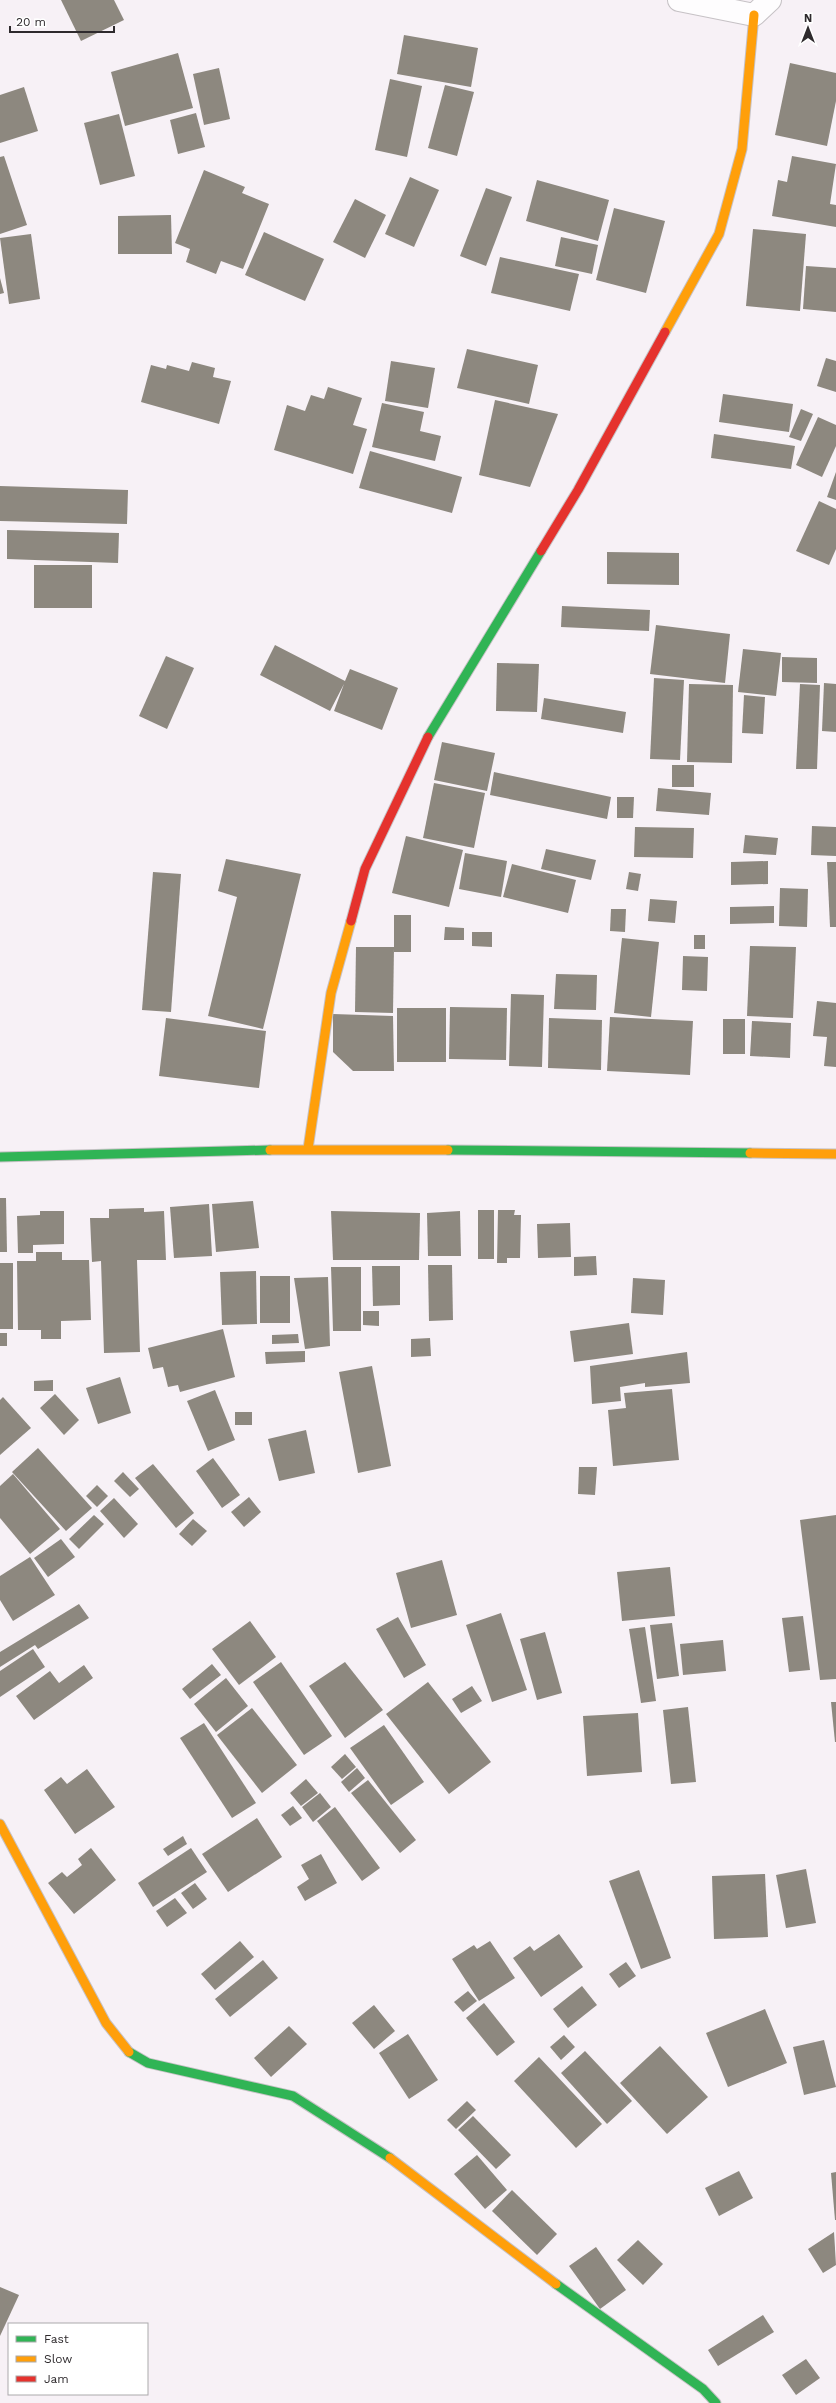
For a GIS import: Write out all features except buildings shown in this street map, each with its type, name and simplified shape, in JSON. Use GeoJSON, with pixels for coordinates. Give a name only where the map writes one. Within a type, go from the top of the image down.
{"type":"FeatureCollection","features":[{"type":"Feature","properties":{"kind":"street"},"geometry":{"type":"LineString","coordinates":[[680,0],[754,15]]}},
{"type":"Feature","properties":{"kind":"street"},"geometry":{"type":"LineString","coordinates":[[308,1149],[331,993],[366,869],[432,726],[578,490],[719,234],[742,149],[754,15],[770,0]]}},
{"type":"Feature","properties":{"kind":"street"},"geometry":{"type":"LineString","coordinates":[[0,1157],[308,1149],[836,1154]]}},
{"type":"Feature","properties":{"kind":"street"},"geometry":{"type":"LineString","coordinates":[[0,1824],[106,2023],[126,2050],[148,2063],[293,2096],[386,2155],[593,2312],[703,2389],[716,2403]]}},
{"type":"Feature","properties":{"kind":"traffic: fast"},"geometry":{"type":"LineString","coordinates":[[428,737],[541,551]]}},
{"type":"Feature","properties":{"kind":"traffic: fast"},"geometry":{"type":"LineString","coordinates":[[0,1157],[270,1150]]}},
{"type":"Feature","properties":{"kind":"traffic: fast"},"geometry":{"type":"LineString","coordinates":[[448,1150],[750,1153]]}},
{"type":"Feature","properties":{"kind":"traffic: fast"},"geometry":{"type":"LineString","coordinates":[[129,2052],[148,2063],[293,2096],[390,2158]]}},
{"type":"Feature","properties":{"kind":"traffic: fast"},"geometry":{"type":"LineString","coordinates":[[556,2284],[703,2389],[716,2403]]}},
{"type":"Feature","properties":{"kind":"traffic: slow"},"geometry":{"type":"LineString","coordinates":[[665,332],[719,234],[742,149],[754,15]]}},
{"type":"Feature","properties":{"kind":"traffic: slow"},"geometry":{"type":"LineString","coordinates":[[308,1149],[331,993],[351,921]]}},
{"type":"Feature","properties":{"kind":"traffic: slow"},"geometry":{"type":"LineString","coordinates":[[270,1150],[448,1150]]}},
{"type":"Feature","properties":{"kind":"traffic: slow"},"geometry":{"type":"LineString","coordinates":[[750,1153],[836,1154]]}},
{"type":"Feature","properties":{"kind":"traffic: slow"},"geometry":{"type":"LineString","coordinates":[[0,1824],[106,2023],[129,2052]]}},
{"type":"Feature","properties":{"kind":"traffic: slow"},"geometry":{"type":"LineString","coordinates":[[390,2158],[556,2284]]}},
{"type":"Feature","properties":{"kind":"traffic: jam"},"geometry":{"type":"LineString","coordinates":[[541,551],[578,490],[665,332]]}},
{"type":"Feature","properties":{"kind":"traffic: jam"},"geometry":{"type":"LineString","coordinates":[[351,921],[365,869],[428,737]]}}]}
